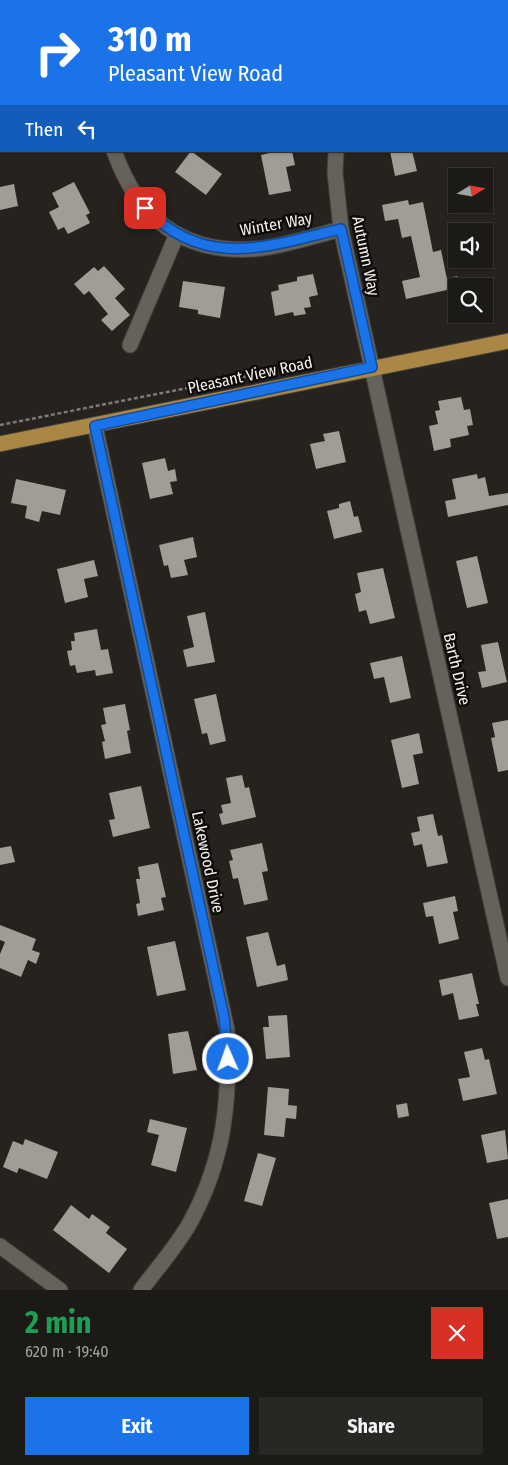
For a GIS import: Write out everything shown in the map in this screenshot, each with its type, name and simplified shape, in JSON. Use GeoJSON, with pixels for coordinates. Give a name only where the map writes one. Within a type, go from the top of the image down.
{"type":"FeatureCollection","features":[{"type":"Feature","properties":{"kind":"main road","name":"Pleasant View Road"},"geometry":{"type":"LineString","coordinates":[[0,444],[95,426],[372,367],[508,341]]}},
{"type":"Feature","properties":{"kind":"street","name":"Winter Way"},"geometry":{"type":"LineString","coordinates":[[114,152],[123,177],[136,199],[154,218],[177,234],[204,246],[230,250],[257,249],[341,229]]}},
{"type":"Feature","properties":{"kind":"street","name":"Autumn Way"},"geometry":{"type":"LineString","coordinates":[[336,152],[335,173],[341,229],[372,367]]}},
{"type":"Feature","properties":{"kind":"street"},"geometry":{"type":"LineString","coordinates":[[130,346],[177,234]]}},
{"type":"Feature","properties":{"kind":"street","name":"Barth Drive"},"geometry":{"type":"LineString","coordinates":[[372,367],[508,978]]}},
{"type":"Feature","properties":{"kind":"street","name":"Lakewood Drive"},"geometry":{"type":"LineString","coordinates":[[95,426],[227,1030],[229,1074],[225,1126],[213,1174],[192,1220],[141,1290]]}},
{"type":"Feature","properties":{"kind":"street"},"geometry":{"type":"LineString","coordinates":[[0,1246],[60,1290]]}},
{"type":"Feature","properties":{"kind":"path"},"geometry":{"type":"LineString","coordinates":[[0,425],[258,374]]}},
{"type":"Feature","properties":{"kind":"building"},"geometry":{"type":"Polygon","coordinates":[[[190,152],[192,152],[222,174],[206,195],[175,172],[190,152]]]}},
{"type":"Feature","properties":{"kind":"building"},"geometry":{"type":"Polygon","coordinates":[[[274,152],[292,152],[295,165],[286,167],[291,191],[269,195],[261,155],[274,152]]]}},
{"type":"Feature","properties":{"kind":"building"},"geometry":{"type":"Polygon","coordinates":[[[390,152],[412,152],[417,171],[395,176],[390,152]]]}},
{"type":"Feature","properties":{"kind":"building"},"geometry":{"type":"Polygon","coordinates":[[[74,182],[90,213],[86,215],[90,223],[68,234],[64,227],[58,230],[49,212],[59,207],[52,193],[74,182]]]}},
{"type":"Feature","properties":{"kind":"building"},"geometry":{"type":"Polygon","coordinates":[[[14,184],[18,206],[0,210],[0,187],[14,184]]]}},
{"type":"Feature","properties":{"kind":"building"},"geometry":{"type":"Polygon","coordinates":[[[408,200],[409,205],[423,202],[433,252],[441,250],[448,279],[448,290],[406,299],[402,281],[420,277],[411,236],[402,238],[398,219],[385,221],[382,205],[408,200]]]}},
{"type":"Feature","properties":{"kind":"building"},"geometry":{"type":"Polygon","coordinates":[[[104,266],[125,289],[115,298],[130,315],[112,331],[101,320],[108,314],[89,291],[84,295],[74,284],[94,267],[98,271],[104,266]]]}},
{"type":"Feature","properties":{"kind":"building"},"geometry":{"type":"Polygon","coordinates":[[[313,274],[318,295],[309,297],[311,307],[304,308],[306,314],[294,316],[293,312],[275,316],[271,292],[279,290],[278,285],[297,281],[297,277],[313,274]]]}},
{"type":"Feature","properties":{"kind":"building"},"geometry":{"type":"Polygon","coordinates":[[[183,281],[225,287],[220,318],[198,314],[198,310],[179,307],[183,281]]]}},
{"type":"Feature","properties":{"kind":"building"},"geometry":{"type":"Polygon","coordinates":[[[461,397],[464,410],[470,409],[473,425],[467,426],[469,435],[450,439],[451,447],[434,451],[429,426],[438,424],[435,411],[440,410],[438,401],[461,397]]]}},
{"type":"Feature","properties":{"kind":"building"},"geometry":{"type":"Polygon","coordinates":[[[339,431],[346,462],[316,469],[310,444],[325,441],[323,434],[339,431]]]}},
{"type":"Feature","properties":{"kind":"building"},"geometry":{"type":"Polygon","coordinates":[[[165,458],[168,471],[175,469],[177,481],[170,482],[173,494],[150,499],[142,463],[165,458]]]}},
{"type":"Feature","properties":{"kind":"building"},"geometry":{"type":"Polygon","coordinates":[[[477,474],[478,479],[485,477],[489,496],[508,493],[508,505],[448,517],[445,501],[456,499],[452,479],[477,474]]]}},
{"type":"Feature","properties":{"kind":"building"},"geometry":{"type":"Polygon","coordinates":[[[16,479],[66,490],[60,515],[42,511],[39,522],[25,518],[27,506],[11,503],[16,479]]]}},
{"type":"Feature","properties":{"kind":"building"},"geometry":{"type":"Polygon","coordinates":[[[350,501],[354,517],[358,516],[362,532],[334,539],[327,511],[339,508],[339,504],[350,501]]]}},
{"type":"Feature","properties":{"kind":"building"},"geometry":{"type":"Polygon","coordinates":[[[193,537],[197,557],[184,560],[188,575],[171,578],[168,565],[164,566],[159,545],[193,537]]]}},
{"type":"Feature","properties":{"kind":"building"},"geometry":{"type":"Polygon","coordinates":[[[477,556],[488,603],[467,608],[456,561],[477,556]]]}},
{"type":"Feature","properties":{"kind":"building"},"geometry":{"type":"Polygon","coordinates":[[[94,560],[98,576],[84,579],[88,597],[65,603],[57,569],[94,560]]]}},
{"type":"Feature","properties":{"kind":"building"},"geometry":{"type":"Polygon","coordinates":[[[383,568],[395,618],[370,624],[366,610],[359,612],[355,594],[361,592],[357,573],[383,568]]]}},
{"type":"Feature","properties":{"kind":"building"},"geometry":{"type":"Polygon","coordinates":[[[205,612],[215,662],[187,667],[183,650],[194,647],[187,616],[205,612]]]}},
{"type":"Feature","properties":{"kind":"building"},"geometry":{"type":"Polygon","coordinates":[[[97,629],[101,650],[108,649],[113,673],[96,676],[95,670],[77,673],[75,665],[70,666],[67,651],[72,650],[71,641],[75,641],[74,633],[97,629]]]}},
{"type":"Feature","properties":{"kind":"building"},"geometry":{"type":"Polygon","coordinates":[[[498,642],[507,682],[482,688],[478,672],[486,671],[481,645],[498,642]]]}},
{"type":"Feature","properties":{"kind":"building"},"geometry":{"type":"Polygon","coordinates":[[[402,656],[411,698],[390,703],[384,677],[374,679],[370,663],[402,656]]]}},
{"type":"Feature","properties":{"kind":"building"},"geometry":{"type":"Polygon","coordinates":[[[216,694],[226,741],[210,745],[207,733],[202,734],[194,699],[216,694]]]}},
{"type":"Feature","properties":{"kind":"building"},"geometry":{"type":"Polygon","coordinates":[[[125,704],[130,730],[127,731],[131,753],[105,759],[102,742],[105,741],[101,725],[106,724],[103,708],[125,704]]]}},
{"type":"Feature","properties":{"kind":"building"},"geometry":{"type":"Polygon","coordinates":[[[508,720],[508,770],[498,772],[491,738],[495,737],[492,723],[508,720]]]}},
{"type":"Feature","properties":{"kind":"building"},"geometry":{"type":"Polygon","coordinates":[[[419,733],[423,753],[413,755],[419,784],[402,788],[391,740],[419,733]]]}},
{"type":"Feature","properties":{"kind":"building"},"geometry":{"type":"Polygon","coordinates":[[[242,775],[245,788],[249,787],[256,817],[222,825],[219,814],[223,813],[221,805],[231,803],[226,778],[242,775]]]}},
{"type":"Feature","properties":{"kind":"building"},"geometry":{"type":"Polygon","coordinates":[[[141,786],[150,828],[113,837],[109,820],[115,819],[109,793],[141,786]]]}},
{"type":"Feature","properties":{"kind":"building"},"geometry":{"type":"Polygon","coordinates":[[[433,814],[438,836],[442,835],[448,863],[427,867],[422,844],[414,846],[411,833],[420,831],[417,817],[433,814]]]}},
{"type":"Feature","properties":{"kind":"building"},"geometry":{"type":"Polygon","coordinates":[[[262,843],[268,871],[262,872],[268,900],[244,905],[238,878],[233,879],[229,861],[233,860],[230,850],[262,843]]]}},
{"type":"Feature","properties":{"kind":"building"},"geometry":{"type":"Polygon","coordinates":[[[11,846],[15,862],[0,865],[0,848],[11,846]]]}},
{"type":"Feature","properties":{"kind":"building"},"geometry":{"type":"Polygon","coordinates":[[[158,863],[166,897],[161,898],[164,910],[138,916],[136,904],[140,903],[136,879],[140,879],[138,867],[158,863]]]}},
{"type":"Feature","properties":{"kind":"building"},"geometry":{"type":"Polygon","coordinates":[[[455,896],[458,911],[453,912],[459,939],[439,944],[433,916],[426,917],[423,903],[455,896]]]}},
{"type":"Feature","properties":{"kind":"building"},"geometry":{"type":"Polygon","coordinates":[[[0,925],[36,939],[32,950],[40,953],[36,964],[28,960],[21,977],[0,968],[0,954],[5,942],[0,940],[0,925]]]}},
{"type":"Feature","properties":{"kind":"building"},"geometry":{"type":"Polygon","coordinates":[[[268,932],[277,966],[285,964],[288,980],[257,987],[246,937],[268,932]]]}},
{"type":"Feature","properties":{"kind":"building"},"geometry":{"type":"Polygon","coordinates":[[[175,941],[186,990],[157,996],[147,947],[175,941]]]}},
{"type":"Feature","properties":{"kind":"building"},"geometry":{"type":"Polygon","coordinates":[[[472,973],[479,1004],[476,1004],[479,1016],[459,1020],[453,993],[442,996],[439,980],[472,973]]]}},
{"type":"Feature","properties":{"kind":"building"},"geometry":{"type":"Polygon","coordinates":[[[287,1015],[290,1057],[266,1059],[263,1027],[269,1027],[268,1016],[287,1015]]]}},
{"type":"Feature","properties":{"kind":"building"},"geometry":{"type":"Polygon","coordinates":[[[188,1031],[197,1070],[173,1074],[168,1034],[188,1031]]]}},
{"type":"Feature","properties":{"kind":"building"},"geometry":{"type":"Polygon","coordinates":[[[482,1048],[485,1060],[489,1059],[497,1094],[463,1101],[458,1079],[470,1077],[464,1052],[482,1048]]]}},
{"type":"Feature","properties":{"kind":"building"},"geometry":{"type":"Polygon","coordinates":[[[268,1087],[289,1089],[288,1105],[297,1106],[296,1119],[286,1118],[284,1137],[264,1135],[268,1087]]]}},
{"type":"Feature","properties":{"kind":"building"},"geometry":{"type":"Polygon","coordinates":[[[407,1103],[409,1116],[398,1118],[396,1105],[407,1103]]]}},
{"type":"Feature","properties":{"kind":"building"},"geometry":{"type":"Polygon","coordinates":[[[150,1119],[187,1128],[176,1172],[151,1165],[159,1135],[147,1132],[150,1119]]]}},
{"type":"Feature","properties":{"kind":"building"},"geometry":{"type":"Polygon","coordinates":[[[505,1130],[508,1159],[487,1163],[481,1135],[505,1130]]]}},
{"type":"Feature","properties":{"kind":"building"},"geometry":{"type":"Polygon","coordinates":[[[25,1139],[58,1152],[47,1179],[19,1168],[17,1173],[3,1167],[13,1141],[23,1145],[25,1139]]]}},
{"type":"Feature","properties":{"kind":"building"},"geometry":{"type":"Polygon","coordinates":[[[258,1153],[276,1158],[262,1206],[244,1201],[258,1153]]]}},
{"type":"Feature","properties":{"kind":"building"},"geometry":{"type":"Polygon","coordinates":[[[508,1199],[508,1237],[497,1239],[489,1203],[508,1199]]]}},
{"type":"Feature","properties":{"kind":"building"},"geometry":{"type":"Polygon","coordinates":[[[71,1205],[89,1219],[92,1214],[110,1227],[106,1233],[127,1249],[109,1273],[53,1230],[71,1205]]]}},
{"type":"Feature","properties":{"kind":"route"},"geometry":{"type":"LineString","coordinates":[[145,208],[154,218],[177,234],[204,246],[230,250],[257,249],[341,229],[372,367],[95,426],[227,1030],[228,1059]]}}]}
